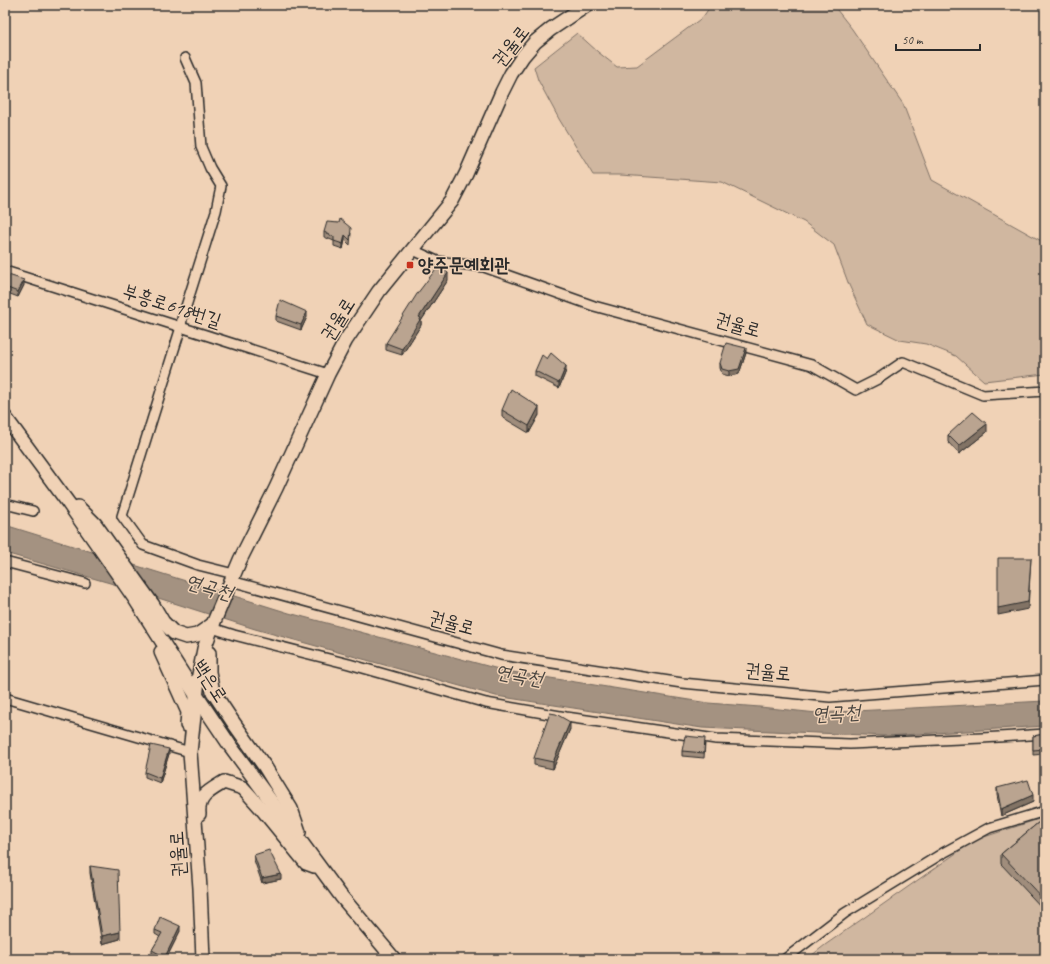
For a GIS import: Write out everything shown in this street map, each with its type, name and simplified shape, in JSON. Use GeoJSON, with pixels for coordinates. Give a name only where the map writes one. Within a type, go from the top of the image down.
{"type":"FeatureCollection","features":[{"type":"Feature","properties":{"kind":"main road","name":"권율로"},"geometry":{"type":"LineString","coordinates":[[203,959],[200,888],[188,751],[204,649],[212,628],[233,577],[276,488],[328,374],[359,319],[379,290],[444,212],[458,190],[502,92],[511,74],[523,56],[535,42],[550,29],[587,5]]}},
{"type":"Feature","properties":{"kind":"main road","name":"백은로"},"geometry":{"type":"LineString","coordinates":[[5,417],[69,504],[90,526],[135,599],[148,609],[196,695],[231,747],[341,896],[394,959]]}},
{"type":"Feature","properties":{"kind":"main road"},"geometry":{"type":"LineString","coordinates":[[90,526],[148,609],[188,712],[188,751]]}},
{"type":"Feature","properties":{"kind":"main road"},"geometry":{"type":"LineString","coordinates":[[148,609],[174,633],[184,637],[197,635],[212,628],[209,672],[213,692],[265,767],[291,809],[303,844]]}},
{"type":"Feature","properties":{"kind":"main road"},"geometry":{"type":"LineString","coordinates":[[200,888],[202,832],[199,810],[201,799],[207,792],[224,782],[243,788],[262,808],[306,863],[320,868]]}},
{"type":"Feature","properties":{"kind":"street"},"geometry":{"type":"LineString","coordinates":[[185,58],[196,83],[201,147],[210,168],[221,186],[216,211],[122,516],[143,545],[233,577]]}},
{"type":"Feature","properties":{"kind":"street","name":"권율로"},"geometry":{"type":"LineString","coordinates":[[413,250],[437,261],[484,267],[594,306],[812,365],[856,390],[878,379],[903,362],[983,395],[1045,391]]}},
{"type":"Feature","properties":{"kind":"street","name":"부흥로618번길"},"geometry":{"type":"LineString","coordinates":[[5,272],[328,374]]}},
{"type":"Feature","properties":{"kind":"street"},"geometry":{"type":"LineString","coordinates":[[5,504],[33,511]]}},
{"type":"Feature","properties":{"kind":"street"},"geometry":{"type":"LineString","coordinates":[[5,562],[85,583]]}},
{"type":"Feature","properties":{"kind":"street","name":"권율로"},"geometry":{"type":"LineString","coordinates":[[233,577],[328,608],[501,655],[682,683],[830,697],[1045,680]]}},
{"type":"Feature","properties":{"kind":"street"},"geometry":{"type":"LineString","coordinates":[[212,628],[349,664],[486,703],[566,717],[716,739],[850,744],[1045,734]]}},
{"type":"Feature","properties":{"kind":"street"},"geometry":{"type":"LineString","coordinates":[[5,698],[188,751]]}},
{"type":"Feature","properties":{"kind":"street"},"geometry":{"type":"LineString","coordinates":[[785,959],[845,914],[944,853],[989,828],[1045,811]]}},
{"type":"Feature","properties":{"kind":"shaded area"},"geometry":{"type":"Polygon","coordinates":[[[711,5],[833,5],[852,29],[903,104],[932,180],[1045,243],[1045,374],[984,381],[956,356],[926,344],[900,340],[867,324],[849,285],[834,245],[804,222],[722,182],[620,175],[593,175],[559,119],[538,80],[534,67],[577,33],[617,67],[637,66],[703,17],[711,5]]]}},
{"type":"Feature","properties":{"kind":"shaded area"},"geometry":{"type":"Polygon","coordinates":[[[1045,817],[1045,959],[807,959],[975,840],[1045,817]]]}},
{"type":"Feature","properties":{"kind":"water","name":"연곡천"},"geometry":{"type":"Polygon","coordinates":[[[5,525],[289,613],[506,671],[708,703],[817,713],[1045,701],[1045,726],[886,736],[702,728],[496,696],[255,629],[124,587],[5,553],[5,525]]]}},
{"type":"Feature","properties":{"kind":"building"},"geometry":{"type":"Polygon","coordinates":[[[340,219],[351,228],[350,240],[345,235],[343,244],[334,241],[334,237],[324,232],[327,222],[339,223],[340,219]]]}},
{"type":"Feature","properties":{"kind":"building"},"geometry":{"type":"Polygon","coordinates":[[[439,265],[448,273],[419,317],[421,318],[402,349],[386,343],[417,294],[439,265]]]}},
{"type":"Feature","properties":{"kind":"building"},"geometry":{"type":"Polygon","coordinates":[[[5,274],[24,280],[18,292],[5,287],[5,274]]]}},
{"type":"Feature","properties":{"kind":"building"},"geometry":{"type":"Polygon","coordinates":[[[280,300],[307,312],[301,325],[276,316],[280,300]]]}},
{"type":"Feature","properties":{"kind":"building"},"geometry":{"type":"Polygon","coordinates":[[[726,343],[746,348],[739,369],[729,371],[722,369],[720,363],[726,343]]]}},
{"type":"Feature","properties":{"kind":"building"},"geometry":{"type":"Polygon","coordinates":[[[551,353],[566,366],[559,383],[535,371],[542,355],[547,359],[551,353]]]}},
{"type":"Feature","properties":{"kind":"building"},"geometry":{"type":"Polygon","coordinates":[[[511,389],[539,407],[529,426],[502,410],[511,389]]]}},
{"type":"Feature","properties":{"kind":"building"},"geometry":{"type":"Polygon","coordinates":[[[973,412],[987,424],[959,446],[948,435],[973,412]]]}},
{"type":"Feature","properties":{"kind":"building"},"geometry":{"type":"Polygon","coordinates":[[[998,558],[1031,558],[1028,602],[998,608],[998,558]]]}},
{"type":"Feature","properties":{"kind":"building"},"geometry":{"type":"Polygon","coordinates":[[[550,713],[556,714],[570,722],[553,762],[534,758],[550,713]]]}},
{"type":"Feature","properties":{"kind":"building"},"geometry":{"type":"Polygon","coordinates":[[[1045,734],[1045,749],[1033,750],[1033,736],[1045,734]]]}},
{"type":"Feature","properties":{"kind":"building"},"geometry":{"type":"Polygon","coordinates":[[[685,736],[705,738],[704,753],[682,751],[685,736]]]}},
{"type":"Feature","properties":{"kind":"building"},"geometry":{"type":"Polygon","coordinates":[[[151,745],[169,749],[160,778],[145,772],[151,745]]]}},
{"type":"Feature","properties":{"kind":"building"},"geometry":{"type":"Polygon","coordinates":[[[1028,780],[1033,795],[1001,809],[997,788],[1028,780]]]}},
{"type":"Feature","properties":{"kind":"building"},"geometry":{"type":"Polygon","coordinates":[[[1045,817],[1045,901],[1001,854],[1045,817]]]}},
{"type":"Feature","properties":{"kind":"building"},"geometry":{"type":"Polygon","coordinates":[[[269,850],[281,874],[262,878],[254,855],[269,850]]]}},
{"type":"Feature","properties":{"kind":"building"},"geometry":{"type":"Polygon","coordinates":[[[90,866],[118,870],[120,932],[102,936],[90,866]]]}},
{"type":"Feature","properties":{"kind":"building"},"geometry":{"type":"Polygon","coordinates":[[[160,917],[180,926],[165,957],[152,950],[162,933],[155,930],[160,917]]]}},
{"type":"Feature","properties":{"kind":"place","name":"양주문예회관"},"geometry":{"type":"Point","coordinates":[410,265]}}]}
